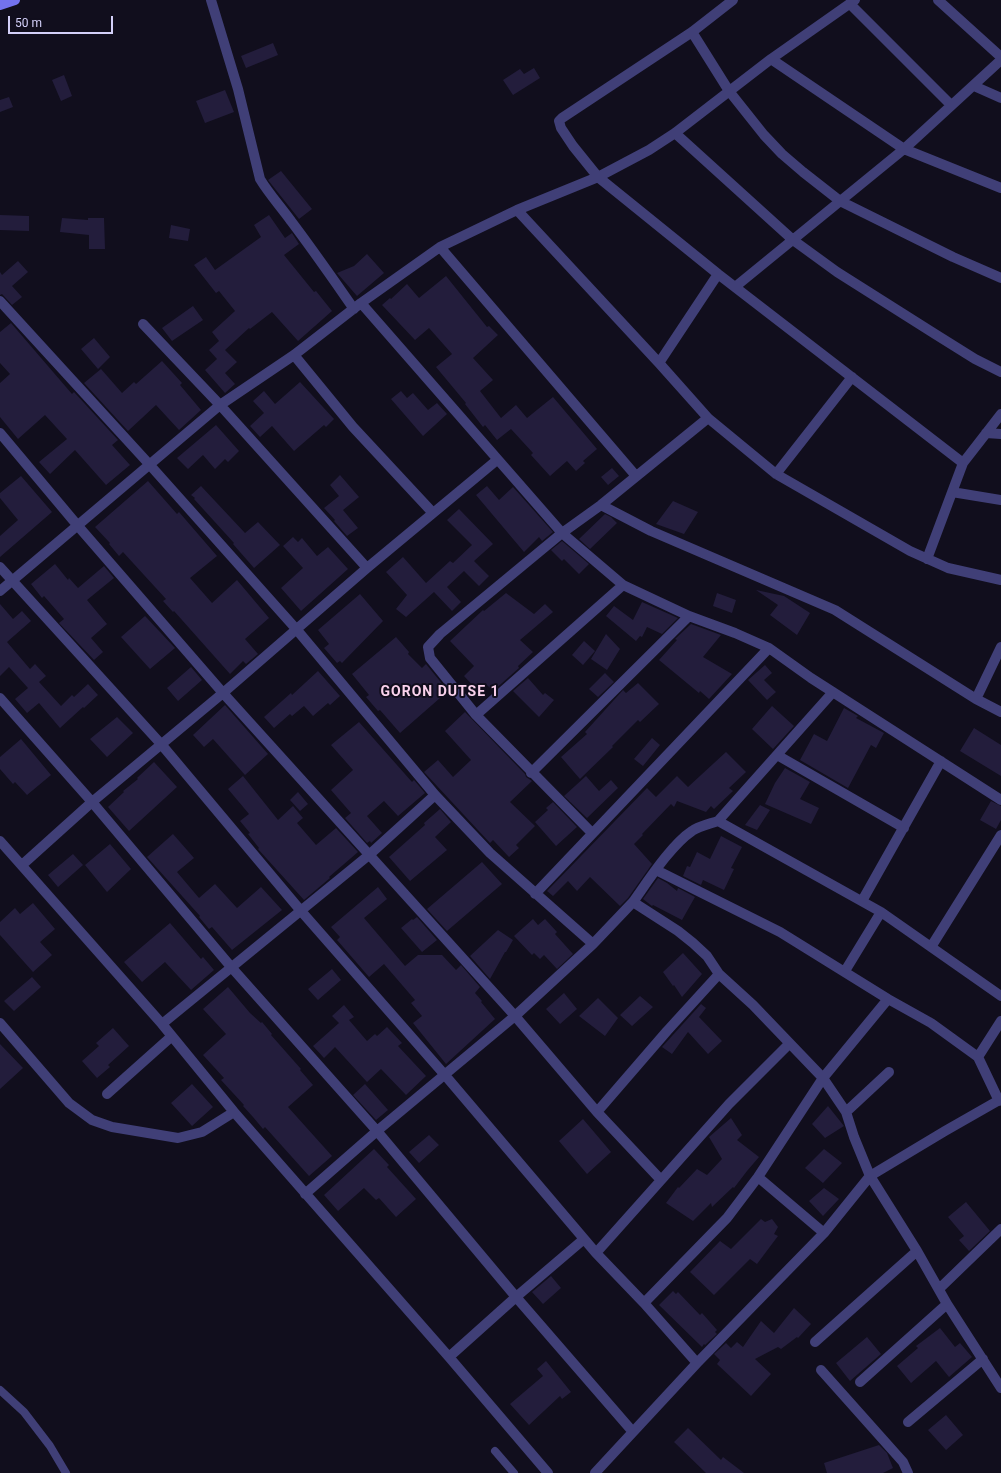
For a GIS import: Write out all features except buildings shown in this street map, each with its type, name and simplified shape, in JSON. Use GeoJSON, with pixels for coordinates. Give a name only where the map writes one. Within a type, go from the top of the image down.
{"type":"FeatureCollection","features":[{"type":"Feature","properties":{"kind":"main road"},"geometry":{"type":"LineString","coordinates":[[0,6],[15,0]]}},
{"type":"Feature","properties":{"kind":"street"},"geometry":{"type":"LineString","coordinates":[[211,0],[238,89],[260,179],[266,190],[282,207],[357,306],[562,533],[623,584],[689,616],[735,633],[769,648],[833,692],[1001,800]]}},
{"type":"Feature","properties":{"kind":"street"},"geometry":{"type":"LineString","coordinates":[[733,0],[692,32],[562,118],[560,121],[561,128],[573,146],[598,177],[718,274],[963,463]]}},
{"type":"Feature","properties":{"kind":"street"},"geometry":{"type":"LineString","coordinates":[[938,0],[1001,57]]}},
{"type":"Feature","properties":{"kind":"street"},"geometry":{"type":"LineString","coordinates":[[0,591],[220,405],[294,355],[357,306],[440,247],[517,210],[598,177],[650,150],[675,133],[771,59],[852,2],[951,105]]}},
{"type":"Feature","properties":{"kind":"street"},"geometry":{"type":"LineString","coordinates":[[692,32],[729,91],[764,135],[782,154],[840,201],[952,256],[1001,278]]}},
{"type":"Feature","properties":{"kind":"street"},"geometry":{"type":"LineString","coordinates":[[771,59],[904,148],[1001,188]]}},
{"type":"Feature","properties":{"kind":"street"},"geometry":{"type":"LineString","coordinates":[[735,287],[904,148],[1001,60]]}},
{"type":"Feature","properties":{"kind":"street"},"geometry":{"type":"LineString","coordinates":[[974,86],[1001,98]]}},
{"type":"Feature","properties":{"kind":"street"},"geometry":{"type":"LineString","coordinates":[[675,133],[792,240],[837,272],[928,330],[975,359],[1001,372]]}},
{"type":"Feature","properties":{"kind":"street"},"geometry":{"type":"LineString","coordinates":[[517,210],[708,418],[776,474],[910,551],[948,568],[1001,580]]}},
{"type":"Feature","properties":{"kind":"street"},"geometry":{"type":"LineString","coordinates":[[440,247],[636,476]]}},
{"type":"Feature","properties":{"kind":"street"},"geometry":{"type":"LineString","coordinates":[[659,363],[718,274]]}},
{"type":"Feature","properties":{"kind":"street"},"geometry":{"type":"LineString","coordinates":[[0,301],[150,464],[297,630],[435,795],[479,842],[535,894],[593,944]]}},
{"type":"Feature","properties":{"kind":"street"},"geometry":{"type":"LineString","coordinates":[[143,324],[220,405],[367,568]]}},
{"type":"Feature","properties":{"kind":"street"},"geometry":{"type":"LineString","coordinates":[[294,355],[353,427],[433,513]]}},
{"type":"Feature","properties":{"kind":"street"},"geometry":{"type":"LineString","coordinates":[[776,474],[852,377]]}},
{"type":"Feature","properties":{"kind":"street"},"geometry":{"type":"LineString","coordinates":[[927,559],[963,463],[1001,414]]}},
{"type":"Feature","properties":{"kind":"street"},"geometry":{"type":"LineString","coordinates":[[592,833],[531,773],[476,715],[430,658],[428,647],[440,634],[562,533],[601,505],[708,418]]}},
{"type":"Feature","properties":{"kind":"street"},"geometry":{"type":"LineString","coordinates":[[0,433],[78,526],[224,693],[515,1016],[598,1112],[661,1180]]}},
{"type":"Feature","properties":{"kind":"street"},"geometry":{"type":"LineString","coordinates":[[986,433],[1001,434]]}},
{"type":"Feature","properties":{"kind":"street"},"geometry":{"type":"LineString","coordinates":[[22,865],[92,802],[224,693],[367,568],[497,460]]}},
{"type":"Feature","properties":{"kind":"street"},"geometry":{"type":"LineString","coordinates":[[952,492],[1001,500]]}},
{"type":"Feature","properties":{"kind":"street"},"geometry":{"type":"LineString","coordinates":[[601,505],[652,531],[834,610],[976,699],[1001,712]]}},
{"type":"Feature","properties":{"kind":"street"},"geometry":{"type":"LineString","coordinates":[[0,567],[161,744],[301,911],[444,1074],[596,1253],[698,1363]]}},
{"type":"Feature","properties":{"kind":"street"},"geometry":{"type":"LineString","coordinates":[[476,715],[623,584]]}},
{"type":"Feature","properties":{"kind":"street"},"geometry":{"type":"LineString","coordinates":[[531,773],[689,616]]}},
{"type":"Feature","properties":{"kind":"street"},"geometry":{"type":"LineString","coordinates":[[976,699],[1001,647]]}},
{"type":"Feature","properties":{"kind":"street"},"geometry":{"type":"LineString","coordinates":[[535,894],[769,648]]}},
{"type":"Feature","properties":{"kind":"street"},"geometry":{"type":"LineString","coordinates":[[305,1194],[444,1074],[515,1016],[593,944],[633,902],[656,870],[681,840],[693,830],[718,822],[833,692]]}},
{"type":"Feature","properties":{"kind":"street"},"geometry":{"type":"LineString","coordinates":[[0,698],[92,802],[232,968],[377,1131],[516,1297],[633,1432]]}},
{"type":"Feature","properties":{"kind":"street"},"geometry":{"type":"LineString","coordinates":[[777,755],[904,828]]}},
{"type":"Feature","properties":{"kind":"street"},"geometry":{"type":"LineString","coordinates":[[862,901],[942,761]]}},
{"type":"Feature","properties":{"kind":"street"},"geometry":{"type":"LineString","coordinates":[[162,1024],[369,855],[435,795]]}},
{"type":"Feature","properties":{"kind":"street"},"geometry":{"type":"LineString","coordinates":[[718,822],[881,912],[1001,996]]}},
{"type":"Feature","properties":{"kind":"street"},"geometry":{"type":"LineString","coordinates":[[931,947],[1001,835]]}},
{"type":"Feature","properties":{"kind":"street"},"geometry":{"type":"LineString","coordinates":[[0,841],[162,1024],[234,1112],[449,1357],[548,1473]]}},
{"type":"Feature","properties":{"kind":"street"},"geometry":{"type":"LineString","coordinates":[[595,1473],[698,1363],[824,1233],[870,1176],[944,1131],[1000,1100],[978,1057],[931,1023],[888,999],[780,932],[656,870]]}},
{"type":"Feature","properties":{"kind":"street"},"geometry":{"type":"LineString","coordinates":[[633,902],[678,931],[707,956],[718,974],[754,1005],[789,1044],[823,1078],[846,1112],[854,1137],[870,1176],[917,1251],[947,1304],[1001,1388]]}},
{"type":"Feature","properties":{"kind":"street"},"geometry":{"type":"LineString","coordinates":[[845,971],[881,912]]}},
{"type":"Feature","properties":{"kind":"street"},"geometry":{"type":"LineString","coordinates":[[598,1112],[718,974]]}},
{"type":"Feature","properties":{"kind":"street"},"geometry":{"type":"LineString","coordinates":[[644,1303],[727,1218],[758,1177],[823,1078],[888,999]]}},
{"type":"Feature","properties":{"kind":"street"},"geometry":{"type":"LineString","coordinates":[[978,1057],[1001,1021]]}},
{"type":"Feature","properties":{"kind":"street"},"geometry":{"type":"LineString","coordinates":[[0,1023],[69,1103],[92,1120],[112,1127],[178,1138],[202,1132],[234,1112]]}},
{"type":"Feature","properties":{"kind":"street"},"geometry":{"type":"LineString","coordinates":[[107,1094],[172,1036]]}},
{"type":"Feature","properties":{"kind":"street"},"geometry":{"type":"LineString","coordinates":[[596,1253],[729,1104],[789,1044]]}},
{"type":"Feature","properties":{"kind":"street"},"geometry":{"type":"LineString","coordinates":[[846,1112],[889,1072]]}},
{"type":"Feature","properties":{"kind":"street"},"geometry":{"type":"LineString","coordinates":[[758,1177],[824,1233]]}},
{"type":"Feature","properties":{"kind":"street"},"geometry":{"type":"LineString","coordinates":[[939,1289],[1001,1229]]}},
{"type":"Feature","properties":{"kind":"street"},"geometry":{"type":"LineString","coordinates":[[449,1357],[584,1239]]}},
{"type":"Feature","properties":{"kind":"street"},"geometry":{"type":"LineString","coordinates":[[815,1342],[917,1251]]}},
{"type":"Feature","properties":{"kind":"street"},"geometry":{"type":"LineString","coordinates":[[860,1382],[947,1304]]}},
{"type":"Feature","properties":{"kind":"street"},"geometry":{"type":"LineString","coordinates":[[908,1422],[983,1359]]}},
{"type":"Feature","properties":{"kind":"street"},"geometry":{"type":"LineString","coordinates":[[821,1370],[903,1462],[908,1473]]}},
{"type":"Feature","properties":{"kind":"lane"},"geometry":{"type":"LineString","coordinates":[[0,1390],[24,1412],[50,1446],[66,1473]]}},
{"type":"Feature","properties":{"kind":"lane"},"geometry":{"type":"LineString","coordinates":[[495,1451],[514,1473]]}},
{"type":"Feature","properties":{"kind":"district","name":"GORON DUTSE 1"},"geometry":{"type":"Point","coordinates":[440,692]}}]}
